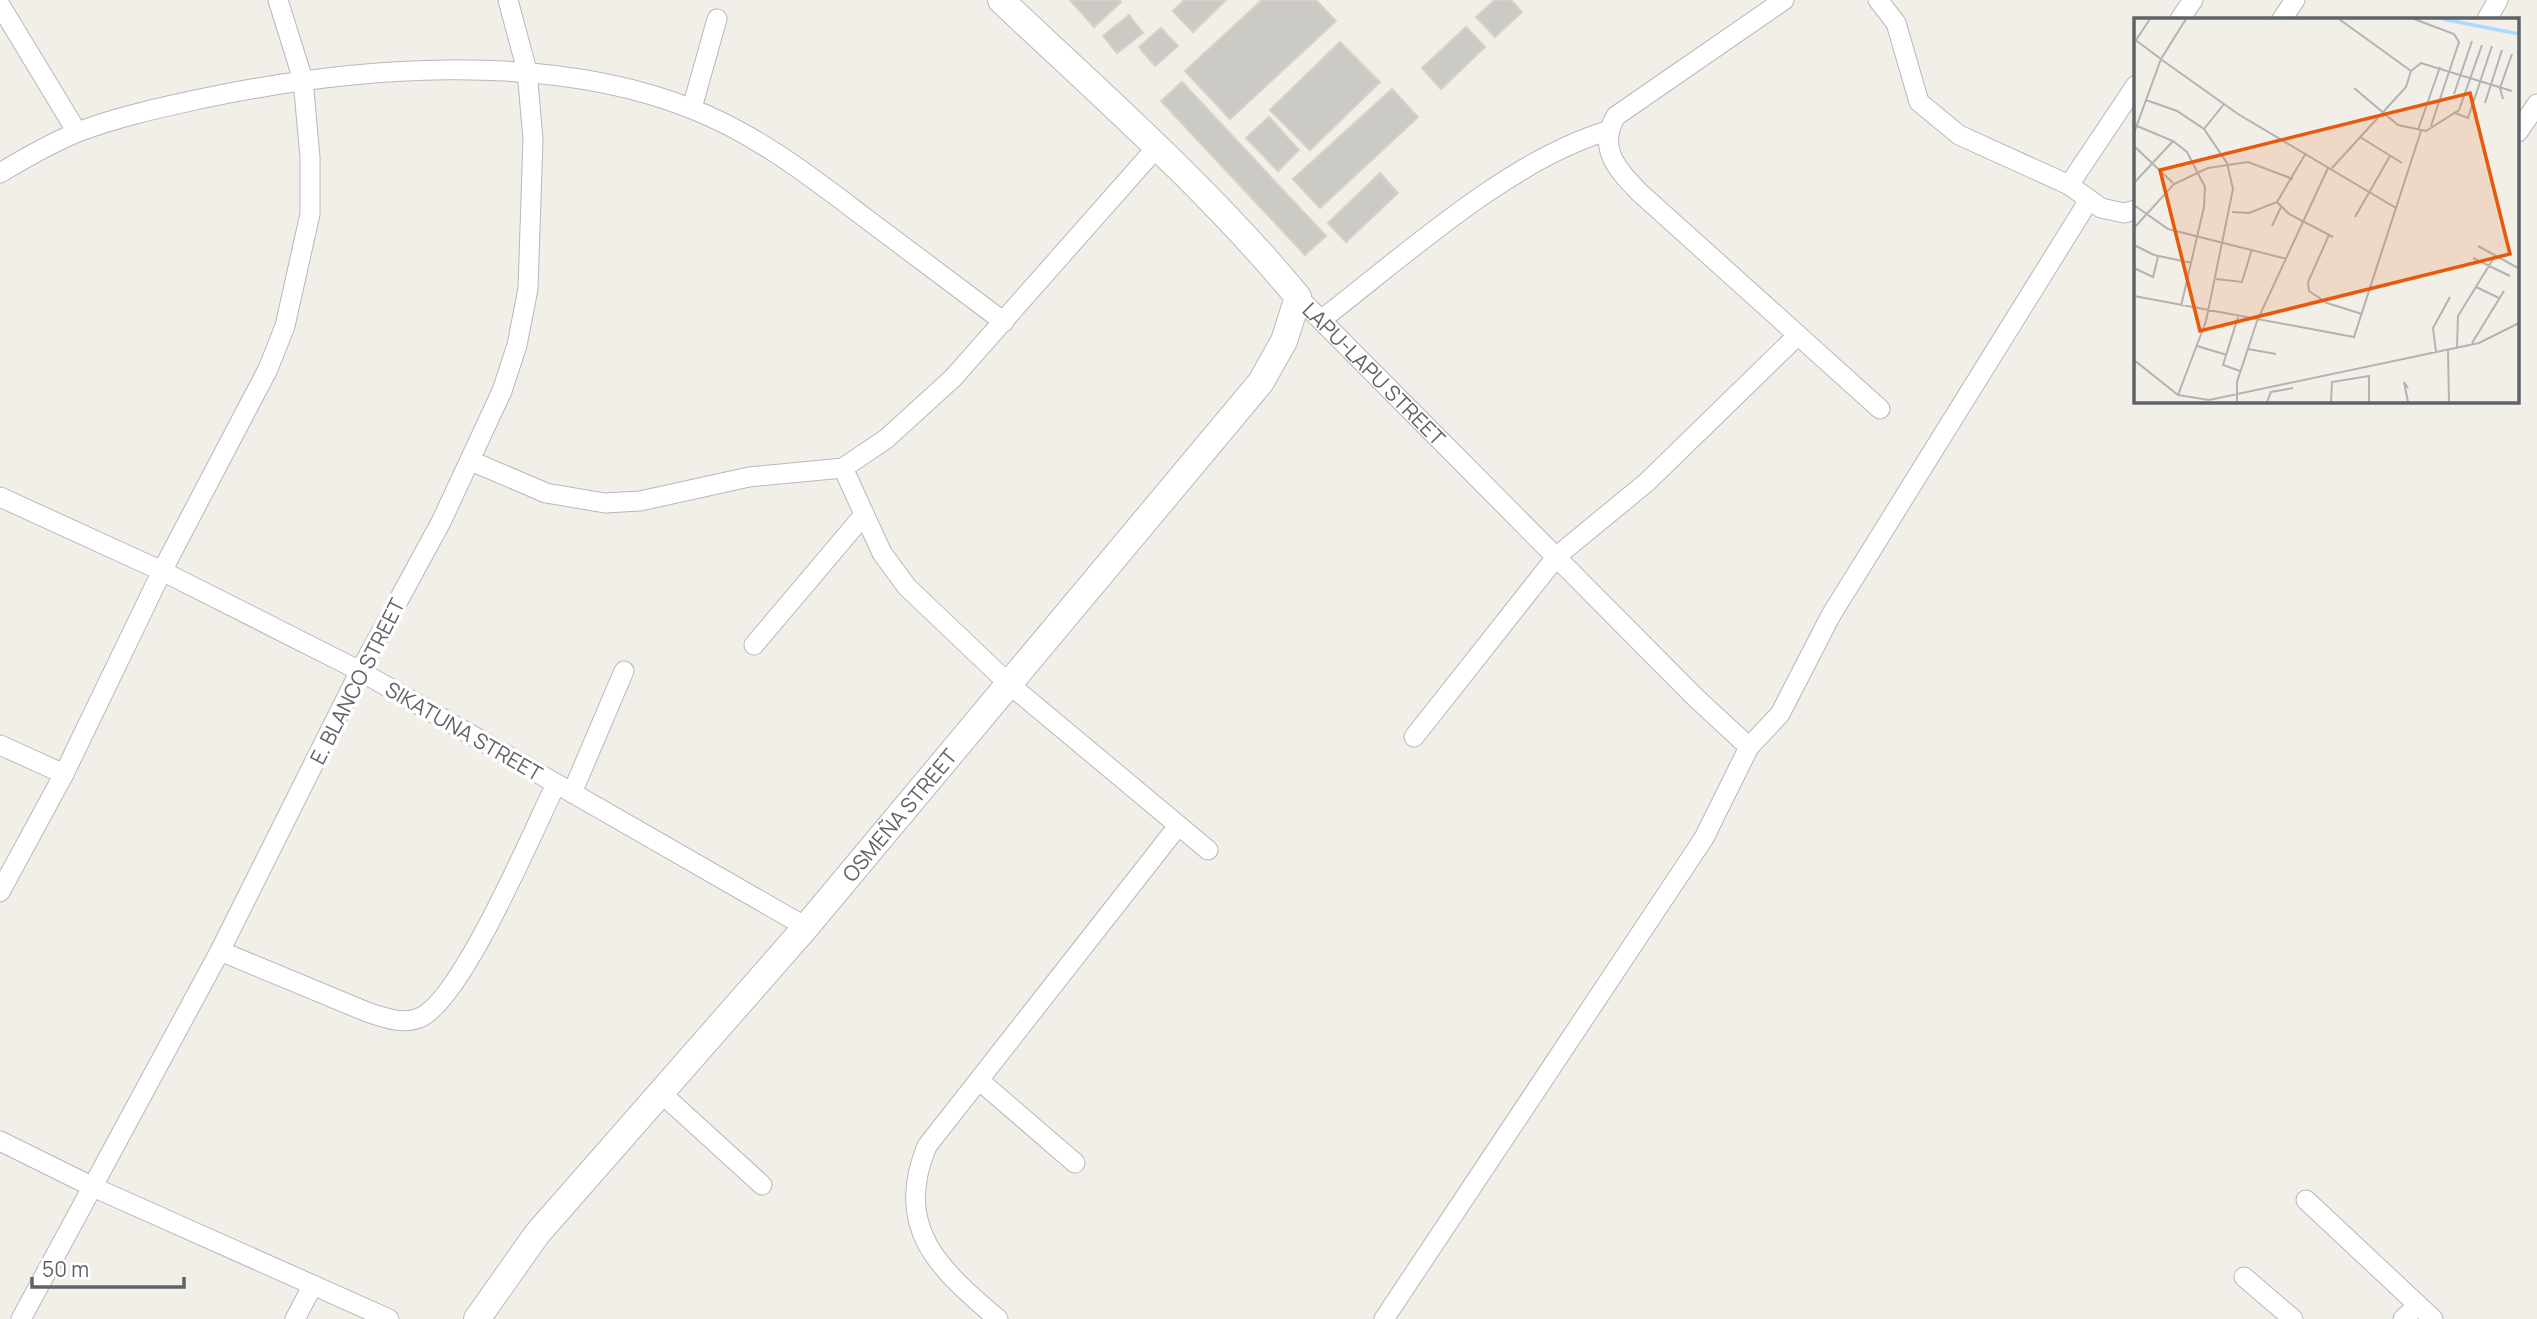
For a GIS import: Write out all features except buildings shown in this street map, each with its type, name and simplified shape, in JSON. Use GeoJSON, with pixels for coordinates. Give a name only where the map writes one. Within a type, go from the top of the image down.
{"type":"FeatureCollection","features":[{"type":"Feature","properties":{"kind":"street"},"geometry":{"type":"LineString","coordinates":[[0,892],[64,774],[162,571],[268,369],[285,326],[310,214],[310,157],[303,80],[278,0]]}},
{"type":"Feature","properties":{"kind":"street","name":"E. BLANCO STREET"},"geometry":{"type":"LineString","coordinates":[[21,1319],[220,951],[360,671],[471,461],[502,391],[517,345],[528,289],[533,139],[527,71],[508,0]]}},
{"type":"Feature","properties":{"kind":"street","name":"LAPU-LAPU STREET"},"geometry":{"type":"LineString","coordinates":[[1001,0],[1237,225],[1298,297],[1696,698],[1749,747]]}},
{"type":"Feature","properties":{"kind":"street"},"geometry":{"type":"LineString","coordinates":[[1321,320],[1476,202],[1537,161],[1577,140],[1607,131],[1616,117],[1629,106],[1784,0]]}},
{"type":"Feature","properties":{"kind":"street"},"geometry":{"type":"LineString","coordinates":[[1878,0],[1896,23],[1914,90],[1925,109],[1959,135],[2069,186],[2089,200],[2115,212],[2134,210]]}},
{"type":"Feature","properties":{"kind":"street"},"geometry":{"type":"LineString","coordinates":[[2181,18],[2193,0]]}},
{"type":"Feature","properties":{"kind":"street"},"geometry":{"type":"LineString","coordinates":[[2284,18],[2295,0]]}},
{"type":"Feature","properties":{"kind":"street"},"geometry":{"type":"LineString","coordinates":[[2488,18],[2498,0]]}},
{"type":"Feature","properties":{"kind":"street"},"geometry":{"type":"LineString","coordinates":[[0,5],[77,132]]}},
{"type":"Feature","properties":{"kind":"street"},"geometry":{"type":"LineString","coordinates":[[692,108],[717,19]]}},
{"type":"Feature","properties":{"kind":"street"},"geometry":{"type":"LineString","coordinates":[[0,173],[77,132],[172,105],[303,80],[447,71],[527,71],[639,91],[692,108],[737,129],[779,155],[1004,322]]}},
{"type":"Feature","properties":{"kind":"street"},"geometry":{"type":"LineString","coordinates":[[2069,186],[2134,88]]}},
{"type":"Feature","properties":{"kind":"street"},"geometry":{"type":"LineString","coordinates":[[2520,129],[2537,104]]}},
{"type":"Feature","properties":{"kind":"street"},"geometry":{"type":"LineString","coordinates":[[1607,131],[1617,169],[1880,409]]}},
{"type":"Feature","properties":{"kind":"street"},"geometry":{"type":"LineString","coordinates":[[471,461],[546,493],[605,503],[640,501],[749,477],[843,468],[886,439],[919,410],[1004,322],[1157,147]]}},
{"type":"Feature","properties":{"kind":"street"},"geometry":{"type":"LineString","coordinates":[[1384,1319],[1557,1064],[1704,838],[1749,747],[1780,714],[1831,615],[2089,200]]}},
{"type":"Feature","properties":{"kind":"street","name":"OSMEÑA STREET"},"geometry":{"type":"LineString","coordinates":[[477,1319],[537,1234],[806,927],[1261,382],[1284,341],[1298,297]]}},
{"type":"Feature","properties":{"kind":"street"},"geometry":{"type":"LineString","coordinates":[[1414,737],[1557,556],[1666,464],[1797,336]]}},
{"type":"Feature","properties":{"kind":"street"},"geometry":{"type":"LineString","coordinates":[[843,468],[882,554],[906,587],[1009,684],[1208,850]]}},
{"type":"Feature","properties":{"kind":"street","name":"SIKATUNA STREET"},"geometry":{"type":"LineString","coordinates":[[0,497],[162,571],[360,671],[806,927]]}},
{"type":"Feature","properties":{"kind":"street"},"geometry":{"type":"LineString","coordinates":[[754,645],[863,516]]}},
{"type":"Feature","properties":{"kind":"street"},"geometry":{"type":"LineString","coordinates":[[220,951],[389,1019],[418,1019],[430,1013],[463,972],[564,789],[624,671]]}},
{"type":"Feature","properties":{"kind":"street"},"geometry":{"type":"LineString","coordinates":[[0,745],[64,774]]}},
{"type":"Feature","properties":{"kind":"street"},"geometry":{"type":"LineString","coordinates":[[998,1319],[964,1290],[925,1242],[918,1221],[914,1190],[927,1146],[1178,826]]}},
{"type":"Feature","properties":{"kind":"street"},"geometry":{"type":"LineString","coordinates":[[980,1081],[1075,1163]]}},
{"type":"Feature","properties":{"kind":"street"},"geometry":{"type":"LineString","coordinates":[[661,1093],[762,1185]]}},
{"type":"Feature","properties":{"kind":"street"},"geometry":{"type":"LineString","coordinates":[[0,1140],[93,1187],[389,1319]]}},
{"type":"Feature","properties":{"kind":"street"},"geometry":{"type":"LineString","coordinates":[[2306,1199],[2433,1319]]}},
{"type":"Feature","properties":{"kind":"street"},"geometry":{"type":"LineString","coordinates":[[2244,1277],[2293,1319]]}},
{"type":"Feature","properties":{"kind":"street"},"geometry":{"type":"LineString","coordinates":[[295,1319],[313,1285]]}},
{"type":"Feature","properties":{"kind":"street"},"geometry":{"type":"LineString","coordinates":[[2403,1319],[2418,1305]]}}]}
